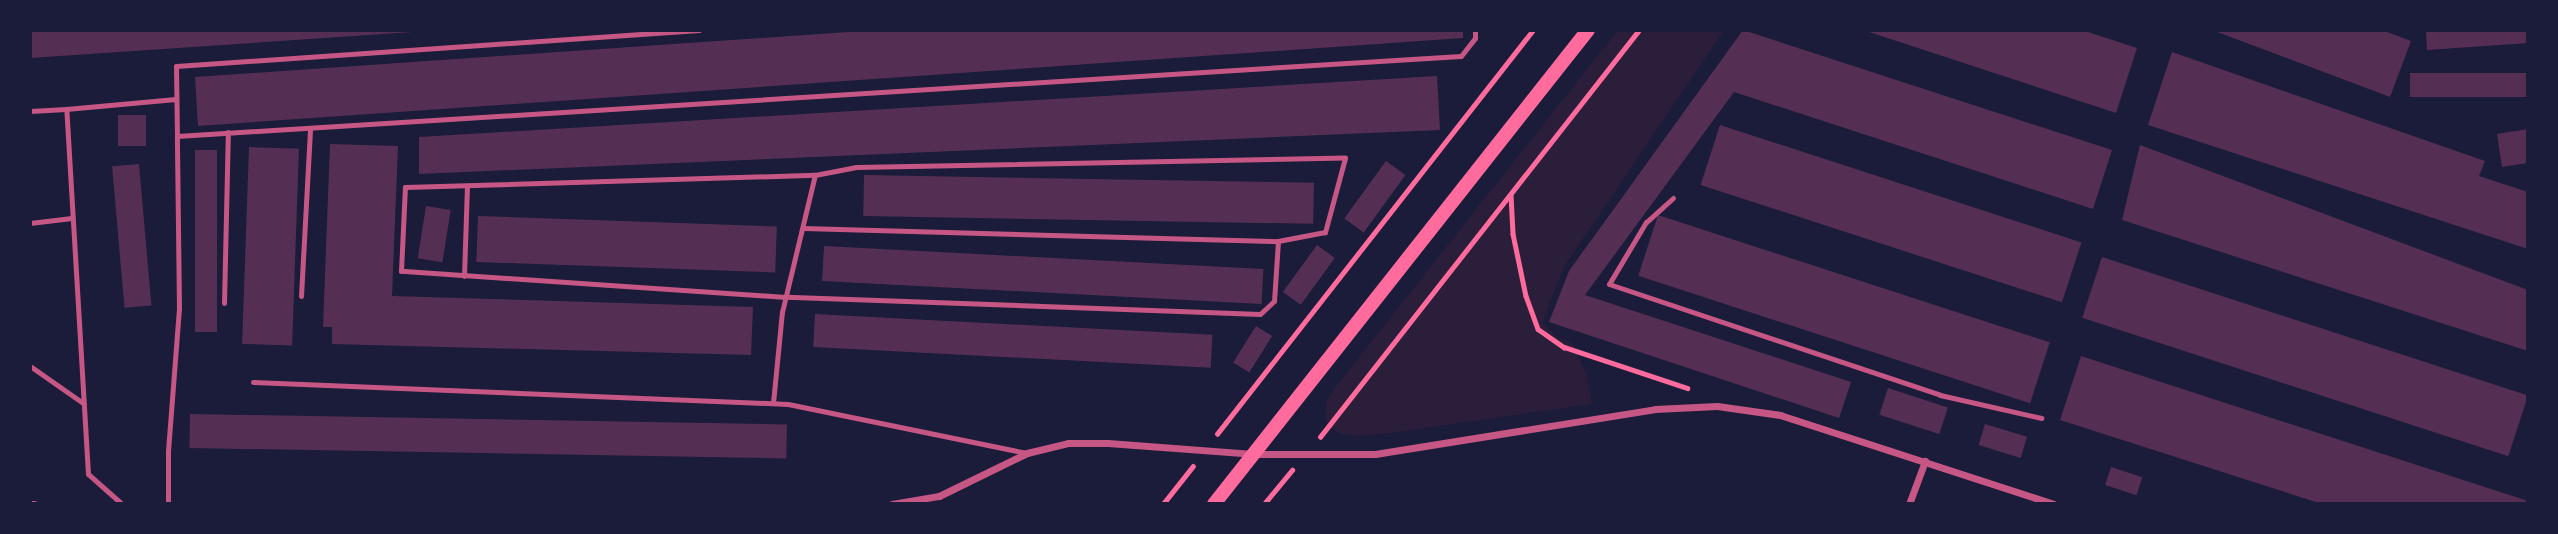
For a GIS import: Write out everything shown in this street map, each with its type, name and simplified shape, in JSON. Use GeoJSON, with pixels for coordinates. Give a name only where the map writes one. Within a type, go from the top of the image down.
{"type":"FeatureCollection","features":[{"type":"Feature","properties":{"kind":"main road"},"geometry":{"type":"LineString","coordinates":[[1214,504],[1588,30]]}},
{"type":"Feature","properties":{"kind":"street"},"geometry":{"type":"LineString","coordinates":[[892,504],[939,496],[1027,453],[1050,446],[1086,442],[1253,454],[1375,454],[1655,409],[1717,406],[1780,415],[2054,504]]}},
{"type":"Feature","properties":{"kind":"street"},"geometry":{"type":"LineString","coordinates":[[1909,504],[1925,461]]}},
{"type":"Feature","properties":{"kind":"lane"},"geometry":{"type":"LineString","coordinates":[[168,504],[168,451],[178,309],[176,66],[699,30]]}},
{"type":"Feature","properties":{"kind":"lane"},"geometry":{"type":"LineString","coordinates":[[177,136],[1461,57],[1475,38],[1475,30]]}},
{"type":"Feature","properties":{"kind":"lane"},"geometry":{"type":"LineString","coordinates":[[30,111],[176,99]]}},
{"type":"Feature","properties":{"kind":"lane"},"geometry":{"type":"LineString","coordinates":[[66,109],[88,474],[122,504]]}},
{"type":"Feature","properties":{"kind":"lane"},"geometry":{"type":"LineString","coordinates":[[302,296],[310,128]]}},
{"type":"Feature","properties":{"kind":"lane"},"geometry":{"type":"LineString","coordinates":[[225,303],[228,132]]}},
{"type":"Feature","properties":{"kind":"lane"},"geometry":{"type":"LineString","coordinates":[[803,228],[1278,241],[1325,232],[1345,158],[856,167],[816,175],[405,187],[401,271],[786,297],[1260,314],[1274,301],[1278,241]]}},
{"type":"Feature","properties":{"kind":"lane"},"geometry":{"type":"LineString","coordinates":[[774,403],[786,297],[816,175]]}},
{"type":"Feature","properties":{"kind":"lane"},"geometry":{"type":"LineString","coordinates":[[464,276],[467,186]]}},
{"type":"Feature","properties":{"kind":"lane"},"geometry":{"type":"LineString","coordinates":[[1673,198],[1646,222],[1609,284],[1940,395],[2041,418]]}},
{"type":"Feature","properties":{"kind":"lane"},"geometry":{"type":"LineString","coordinates":[[30,223],[72,218]]}},
{"type":"Feature","properties":{"kind":"lane"},"geometry":{"type":"LineString","coordinates":[[30,366],[83,403]]}},
{"type":"Feature","properties":{"kind":"lane"},"geometry":{"type":"LineString","coordinates":[[253,382],[774,403],[1027,453]]}},
{"type":"Feature","properties":{"kind":"path"},"geometry":{"type":"LineString","coordinates":[[1163,504],[1533,30]]}},
{"type":"Feature","properties":{"kind":"path"},"geometry":{"type":"LineString","coordinates":[[1264,504],[1639,30]]}},
{"type":"Feature","properties":{"kind":"path"},"geometry":{"type":"LineString","coordinates":[[1511,193],[1513,234],[1526,296],[1538,329],[1564,347],[1689,389]]}},
{"type":"Feature","properties":{"kind":"shaded area"},"geometry":{"type":"Polygon","coordinates":[[[1618,30],[1724,30],[1564,267],[1549,304],[1543,323],[1558,338],[1573,344],[1586,373],[1592,404],[1358,436],[1339,433],[1329,427],[1325,415],[1326,402],[1334,389],[1618,30]]]}},
{"type":"Feature","properties":{"kind":"building"},"geometry":{"type":"Polygon","coordinates":[[[30,30],[413,30],[413,32],[30,58],[30,30]]]}},
{"type":"Feature","properties":{"kind":"building"},"geometry":{"type":"Polygon","coordinates":[[[877,30],[1463,30],[1463,38],[198,126],[195,77],[877,30]]]}},
{"type":"Feature","properties":{"kind":"building"},"geometry":{"type":"Polygon","coordinates":[[[1743,30],[2112,150],[2093,209],[1734,92],[1585,295],[1851,382],[1839,418],[1549,322],[1569,271],[1743,30]]]}},
{"type":"Feature","properties":{"kind":"building"},"geometry":{"type":"Polygon","coordinates":[[[1863,30],[2082,30],[2137,48],[2116,113],[1863,30]]]}},
{"type":"Feature","properties":{"kind":"building"},"geometry":{"type":"Polygon","coordinates":[[[2212,30],[2382,30],[2411,41],[2390,97],[2212,30]]]}},
{"type":"Feature","properties":{"kind":"building"},"geometry":{"type":"Polygon","coordinates":[[[2426,30],[2528,30],[2528,43],[2427,50],[2426,30]]]}},
{"type":"Feature","properties":{"kind":"building"},"geometry":{"type":"Polygon","coordinates":[[[2172,52],[2485,161],[2479,176],[2528,192],[2528,249],[2148,125],[2172,52]]]}},
{"type":"Feature","properties":{"kind":"building"},"geometry":{"type":"Polygon","coordinates":[[[2410,73],[2528,73],[2528,97],[2410,97],[2410,73]]]}},
{"type":"Feature","properties":{"kind":"building"},"geometry":{"type":"Polygon","coordinates":[[[1437,76],[1440,130],[419,174],[419,137],[1437,76]]]}},
{"type":"Feature","properties":{"kind":"building"},"geometry":{"type":"Polygon","coordinates":[[[118,115],[146,115],[146,146],[118,146],[118,115]]]}},
{"type":"Feature","properties":{"kind":"building"},"geometry":{"type":"Polygon","coordinates":[[[1720,125],[2081,242],[2062,302],[1701,185],[1720,125]]]}},
{"type":"Feature","properties":{"kind":"building"},"geometry":{"type":"Polygon","coordinates":[[[2528,129],[2528,163],[2502,167],[2497,134],[2528,129]]]}},
{"type":"Feature","properties":{"kind":"building"},"geometry":{"type":"Polygon","coordinates":[[[330,144],[398,146],[392,296],[753,307],[751,355],[332,344],[332,327],[323,327],[330,144]]]}},
{"type":"Feature","properties":{"kind":"building"},"geometry":{"type":"Polygon","coordinates":[[[2140,145],[2528,290],[2528,351],[2122,220],[2140,145]]]}},
{"type":"Feature","properties":{"kind":"building"},"geometry":{"type":"Polygon","coordinates":[[[249,147],[299,149],[292,346],[242,344],[249,147]]]}},
{"type":"Feature","properties":{"kind":"building"},"geometry":{"type":"Polygon","coordinates":[[[195,150],[217,150],[217,332],[195,332],[195,150]]]}},
{"type":"Feature","properties":{"kind":"building"},"geometry":{"type":"Polygon","coordinates":[[[1386,161],[1405,175],[1364,233],[1344,218],[1386,161]]]}},
{"type":"Feature","properties":{"kind":"building"},"geometry":{"type":"Polygon","coordinates":[[[139,164],[151,305],[124,308],[112,166],[139,164]]]}},
{"type":"Feature","properties":{"kind":"building"},"geometry":{"type":"Polygon","coordinates":[[[864,175],[1314,183],[1313,224],[863,216],[864,175]]]}},
{"type":"Feature","properties":{"kind":"building"},"geometry":{"type":"Polygon","coordinates":[[[426,206],[451,210],[442,262],[418,258],[426,206]]]}},
{"type":"Feature","properties":{"kind":"building"},"geometry":{"type":"Polygon","coordinates":[[[1658,215],[2050,342],[2030,403],[1638,276],[1658,215]]]}},
{"type":"Feature","properties":{"kind":"building"},"geometry":{"type":"Polygon","coordinates":[[[478,216],[777,226],[775,272],[476,262],[478,216]]]}},
{"type":"Feature","properties":{"kind":"building"},"geometry":{"type":"Polygon","coordinates":[[[1317,245],[1335,258],[1301,305],[1283,292],[1317,245]]]}},
{"type":"Feature","properties":{"kind":"building"},"geometry":{"type":"Polygon","coordinates":[[[824,246],[1263,269],[1262,304],[822,281],[824,246]]]}},
{"type":"Feature","properties":{"kind":"building"},"geometry":{"type":"Polygon","coordinates":[[[2102,257],[2528,395],[2508,456],[2082,318],[2102,257]]]}},
{"type":"Feature","properties":{"kind":"building"},"geometry":{"type":"Polygon","coordinates":[[[815,314],[1212,335],[1211,368],[813,347],[815,314]]]}},
{"type":"Feature","properties":{"kind":"building"},"geometry":{"type":"Polygon","coordinates":[[[1256,326],[1272,336],[1249,373],[1233,362],[1256,326]]]}},
{"type":"Feature","properties":{"kind":"building"},"geometry":{"type":"Polygon","coordinates":[[[2081,356],[2528,501],[2528,504],[2322,504],[2060,420],[2081,356]]]}},
{"type":"Feature","properties":{"kind":"building"},"geometry":{"type":"Polygon","coordinates":[[[1888,388],[1948,407],[1939,434],[1879,415],[1888,388]]]}},
{"type":"Feature","properties":{"kind":"building"},"geometry":{"type":"Polygon","coordinates":[[[190,414],[787,424],[786,458],[189,448],[190,414]]]}},
{"type":"Feature","properties":{"kind":"building"},"geometry":{"type":"Polygon","coordinates":[[[1985,424],[2027,437],[2021,458],[1979,445],[1985,424]]]}},
{"type":"Feature","properties":{"kind":"building"},"geometry":{"type":"Polygon","coordinates":[[[2111,467],[2142,477],[2137,495],[2105,485],[2111,467]]]}}]}
